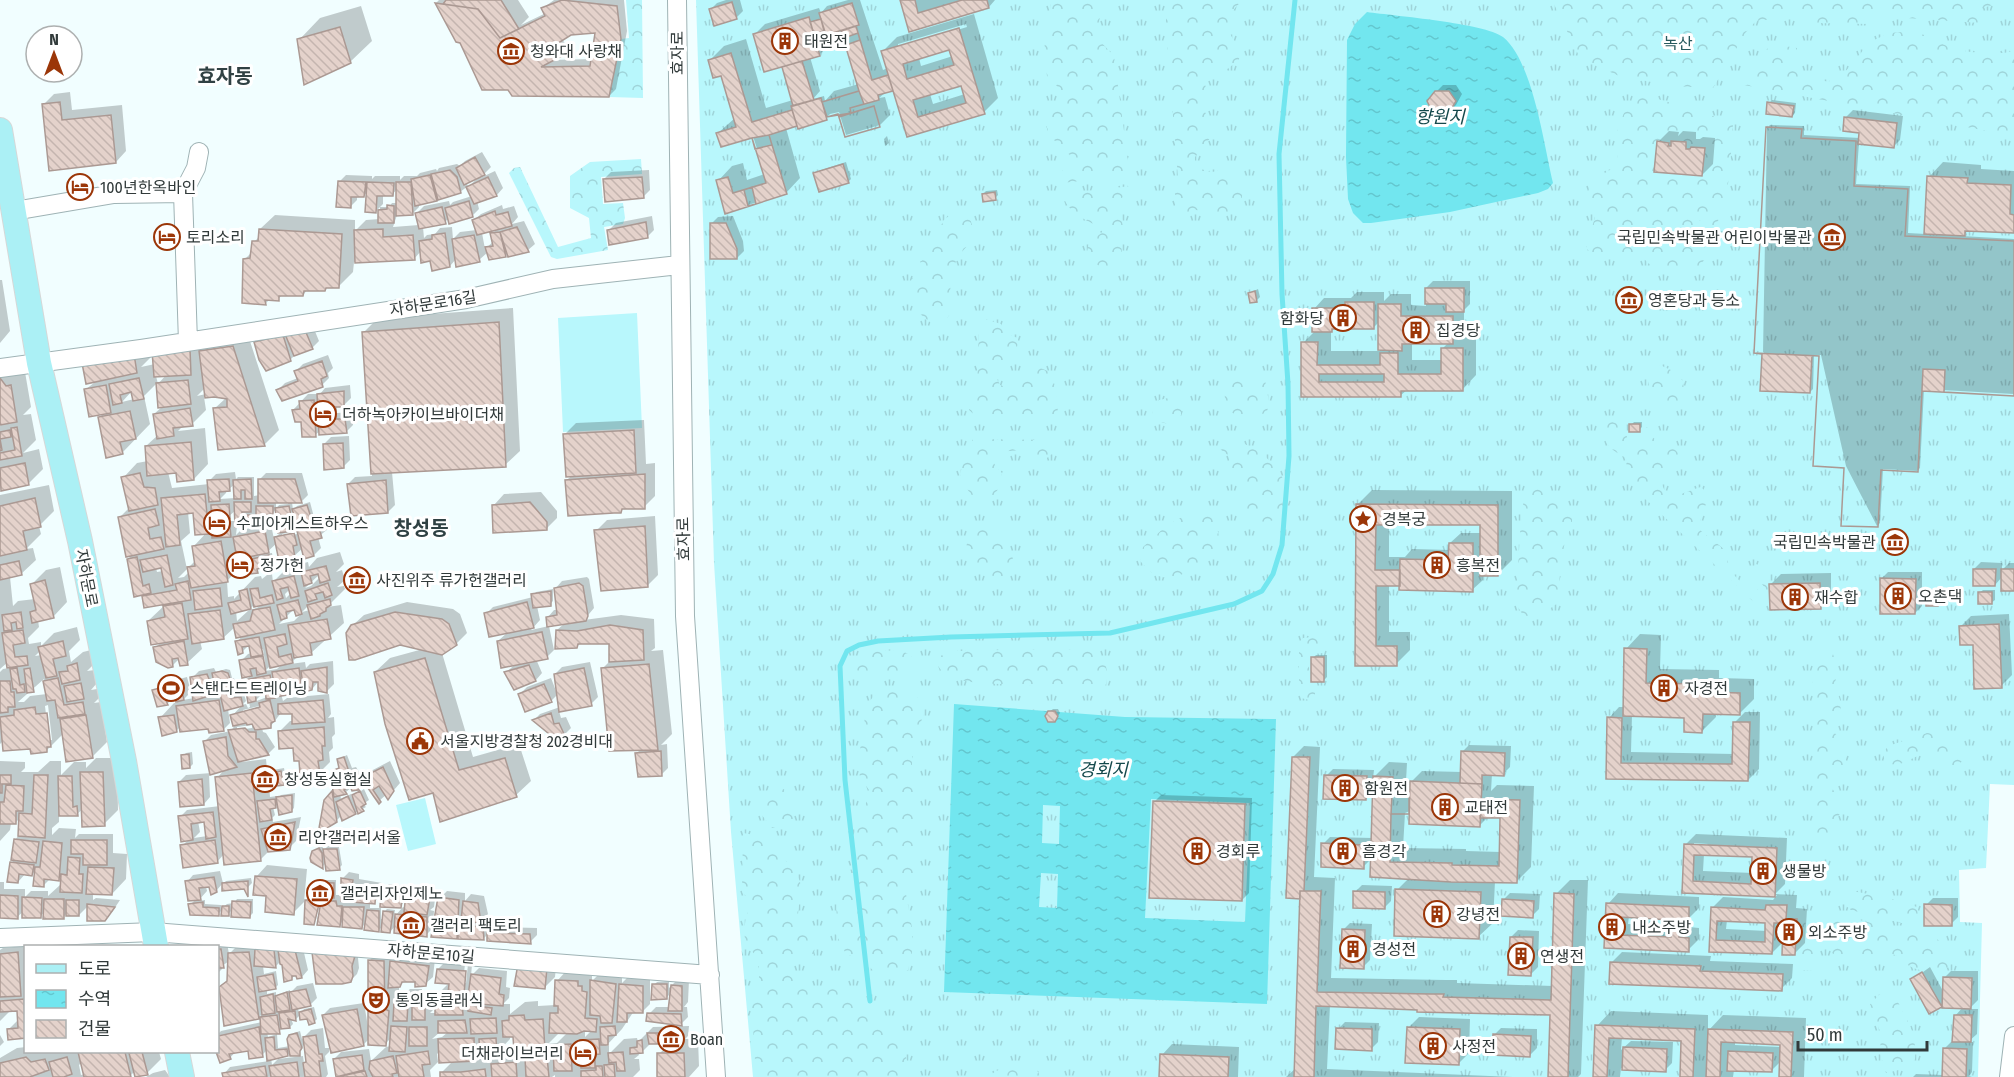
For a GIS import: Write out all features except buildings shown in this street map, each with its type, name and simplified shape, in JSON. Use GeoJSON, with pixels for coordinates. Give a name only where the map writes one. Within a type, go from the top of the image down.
{"type":"FeatureCollection","features":[{"type":"Feature","properties":{"kind":"main road","name":"자하문로"},"geometry":{"type":"LineString","coordinates":[[0,130],[39,363],[80,540],[124,761],[154,939]]}},
{"type":"Feature","properties":{"kind":"main road"},"geometry":{"type":"LineString","coordinates":[[177,1053],[182,1077]]}},
{"type":"Feature","properties":{"kind":"street","name":"효자로"},"geometry":{"type":"LineString","coordinates":[[677,0],[685,616],[716,1077]]}},
{"type":"Feature","properties":{"kind":"street"},"geometry":{"type":"LineString","coordinates":[[188,342],[183,193],[196,168],[199,152]]}},
{"type":"Feature","properties":{"kind":"street"},"geometry":{"type":"LineString","coordinates":[[14,211],[114,194],[183,193]]}},
{"type":"Feature","properties":{"kind":"street","name":"자하문로16길"},"geometry":{"type":"LineString","coordinates":[[0,368],[188,342],[466,299],[553,279],[679,265]]}},
{"type":"Feature","properties":{"kind":"street","name":"자하문로10길"},"geometry":{"type":"LineString","coordinates":[[0,938],[154,939],[710,975]]}},
{"type":"Feature","properties":{"kind":"street"},"geometry":{"type":"LineString","coordinates":[[2009,1077],[2014,1036]]}},
{"type":"Feature","properties":{"kind":"green space"},"geometry":{"type":"Polygon","coordinates":[[[626,0],[642,0],[643,98],[609,97],[621,39],[629,38],[626,0]]]}},
{"type":"Feature","properties":{"kind":"green space","name":"경복궁"},"geometry":{"type":"Polygon","coordinates":[[[696,0],[2014,0],[2014,785],[1990,784],[1986,868],[1959,870],[1960,922],[1982,923],[1978,1077],[753,1077],[731,832],[714,563],[696,0]]]}},
{"type":"Feature","properties":{"kind":"green space"},"geometry":{"type":"Polygon","coordinates":[[[1049,0],[1101,0],[1098,39],[1114,56],[1130,176],[1051,184],[1054,176],[1067,168],[1070,155],[1053,139],[1047,129],[1048,120],[1062,100],[1057,86],[1047,76],[1044,50],[1051,3],[1049,0]]]}},
{"type":"Feature","properties":{"kind":"green space"},"geometry":{"type":"Polygon","coordinates":[[[1172,0],[1243,0],[1233,10],[1228,25],[1239,60],[1226,70],[1215,67],[1203,77],[1206,88],[1202,106],[1213,128],[1211,137],[1195,157],[1195,163],[1204,170],[1213,172],[1220,170],[1226,174],[1229,182],[1241,189],[1242,199],[1237,206],[1224,214],[1215,215],[1196,210],[1186,220],[1180,218],[1175,208],[1175,181],[1178,178],[1166,30],[1166,14],[1172,0]]]}},
{"type":"Feature","properties":{"kind":"green space","name":"녹산"},"geometry":{"type":"Polygon","coordinates":[[[1552,0],[2008,0],[1980,9],[1980,23],[1877,16],[1870,24],[1816,23],[1807,15],[1756,21],[1746,32],[1713,88],[1673,86],[1619,76],[1591,63],[1579,56],[1552,0]]]}},
{"type":"Feature","properties":{"kind":"green space"},"geometry":{"type":"Polygon","coordinates":[[[1916,31],[1960,50],[2000,53],[2014,50],[2014,136],[1744,85],[1758,58],[1772,44],[1797,48],[1796,71],[1828,82],[1845,72],[1870,42],[1889,33],[1916,31]]]}},
{"type":"Feature","properties":{"kind":"green space"},"geometry":{"type":"Polygon","coordinates":[[[1640,94],[1700,111],[1733,124],[1727,194],[1719,219],[1714,225],[1708,225],[1700,220],[1695,227],[1698,238],[1709,255],[1696,269],[1673,273],[1655,269],[1645,260],[1632,257],[1596,258],[1586,248],[1595,217],[1594,206],[1587,200],[1590,182],[1618,165],[1617,132],[1626,107],[1640,94]]]}},
{"type":"Feature","properties":{"kind":"green space"},"geometry":{"type":"Polygon","coordinates":[[[641,159],[642,174],[601,177],[603,204],[623,203],[625,218],[623,224],[604,227],[608,250],[557,259],[551,257],[509,173],[514,168],[520,167],[558,247],[591,238],[589,218],[570,208],[570,176],[590,162],[641,159]]]}},
{"type":"Feature","properties":{"kind":"green space"},"geometry":{"type":"Polygon","coordinates":[[[1139,185],[1140,190],[1123,196],[1120,202],[1123,227],[1121,262],[1113,267],[1101,267],[1092,261],[1088,246],[1102,232],[1102,228],[1073,211],[1065,201],[1063,194],[1139,185]]]}},
{"type":"Feature","properties":{"kind":"green space"},"geometry":{"type":"Polygon","coordinates":[[[958,214],[970,219],[973,238],[958,257],[953,271],[950,314],[944,322],[931,323],[919,313],[908,296],[911,281],[944,220],[950,215],[958,214]]]}},
{"type":"Feature","properties":{"kind":"green space"},"geometry":{"type":"Polygon","coordinates":[[[637,313],[642,428],[563,432],[558,318],[637,313]]]}},
{"type":"Feature","properties":{"kind":"green space"},"geometry":{"type":"Polygon","coordinates":[[[982,318],[1001,324],[1006,334],[1018,338],[1016,351],[1002,366],[996,377],[1000,385],[1012,389],[1017,386],[1019,375],[1025,368],[1038,367],[1050,372],[1057,396],[1057,420],[979,419],[969,410],[971,391],[977,383],[979,328],[982,318]]]}},
{"type":"Feature","properties":{"kind":"green space"},"geometry":{"type":"Polygon","coordinates":[[[1660,365],[1673,371],[1683,381],[1682,405],[1665,408],[1648,405],[1649,373],[1652,367],[1660,365]]]}},
{"type":"Feature","properties":{"kind":"green space"},"geometry":{"type":"Polygon","coordinates":[[[1253,376],[1265,380],[1269,402],[1267,412],[1247,417],[1227,410],[1225,388],[1228,384],[1237,378],[1253,376]]]}},
{"type":"Feature","properties":{"kind":"green space"},"geometry":{"type":"Polygon","coordinates":[[[1173,397],[1181,404],[1181,415],[1176,423],[1168,424],[1154,420],[1152,408],[1159,400],[1173,397]]]}},
{"type":"Feature","properties":{"kind":"green space"},"geometry":{"type":"Polygon","coordinates":[[[1608,421],[1626,425],[1630,446],[1635,446],[1645,427],[1649,428],[1655,439],[1673,448],[1681,456],[1679,466],[1667,470],[1660,477],[1666,492],[1676,495],[1701,487],[1709,495],[1700,521],[1701,531],[1724,549],[1731,572],[1741,582],[1761,592],[1764,589],[1763,585],[1754,576],[1754,567],[1756,564],[1771,570],[1765,606],[1759,607],[1636,490],[1627,470],[1626,458],[1610,447],[1605,439],[1605,428],[1608,421]]]}},
{"type":"Feature","properties":{"kind":"green space"},"geometry":{"type":"Polygon","coordinates":[[[973,439],[1049,440],[1055,450],[1046,459],[1034,463],[1026,457],[1022,450],[998,452],[993,455],[995,466],[1002,473],[1000,487],[987,503],[973,496],[960,474],[973,439]]]}},
{"type":"Feature","properties":{"kind":"green space"},"geometry":{"type":"Polygon","coordinates":[[[1228,442],[1243,443],[1263,454],[1279,471],[1284,481],[1281,517],[1262,522],[1244,514],[1242,502],[1244,490],[1230,470],[1229,456],[1220,449],[1220,445],[1228,442]]]}},
{"type":"Feature","properties":{"kind":"green space"},"geometry":{"type":"Polygon","coordinates":[[[1538,483],[1564,505],[1572,515],[1572,523],[1564,546],[1556,604],[1538,618],[1523,615],[1516,604],[1525,488],[1538,483]]]}},
{"type":"Feature","properties":{"kind":"green space"},"geometry":{"type":"Polygon","coordinates":[[[1193,511],[1209,511],[1216,523],[1220,541],[1209,556],[1192,570],[1172,577],[1163,577],[1148,570],[1140,561],[1143,547],[1166,526],[1193,511]]]}},
{"type":"Feature","properties":{"kind":"green space"},"geometry":{"type":"Polygon","coordinates":[[[989,521],[1003,529],[1013,559],[1014,568],[1001,577],[974,573],[969,561],[967,542],[973,524],[989,521]]]}},
{"type":"Feature","properties":{"kind":"green space"},"geometry":{"type":"Polygon","coordinates":[[[1313,637],[1324,641],[1325,648],[1323,653],[1314,654],[1309,658],[1309,686],[1315,692],[1315,696],[1309,700],[1301,698],[1299,687],[1299,643],[1303,638],[1313,637]]]}},
{"type":"Feature","properties":{"kind":"green space"},"geometry":{"type":"Polygon","coordinates":[[[1826,647],[1832,651],[1837,667],[1835,686],[1840,700],[1841,713],[1835,723],[1834,732],[1842,744],[1846,767],[1838,774],[1831,775],[1829,783],[1835,793],[1845,798],[1824,851],[1819,850],[1815,844],[1815,695],[1811,672],[1820,650],[1826,647]]]}},
{"type":"Feature","properties":{"kind":"green space"},"geometry":{"type":"Polygon","coordinates":[[[897,650],[912,657],[917,672],[903,677],[880,677],[858,672],[854,663],[858,656],[868,652],[897,650]]]}},
{"type":"Feature","properties":{"kind":"green space"},"geometry":{"type":"Polygon","coordinates":[[[1085,650],[1103,657],[1107,672],[1105,687],[1089,692],[977,683],[954,679],[943,673],[936,663],[940,656],[955,651],[1085,650]]]}},
{"type":"Feature","properties":{"kind":"green space"},"geometry":{"type":"Polygon","coordinates":[[[888,690],[902,690],[918,698],[923,706],[923,716],[912,748],[917,833],[915,875],[906,894],[912,928],[912,952],[908,970],[893,978],[878,975],[862,960],[846,954],[836,934],[837,893],[848,878],[853,863],[852,837],[862,820],[869,790],[860,777],[858,763],[867,704],[874,696],[888,690]]]}},
{"type":"Feature","properties":{"kind":"green space"},"geometry":{"type":"Polygon","coordinates":[[[1927,733],[1946,735],[1964,749],[1966,758],[1959,764],[1944,767],[1928,755],[1918,756],[1899,764],[1885,763],[1883,753],[1888,746],[1927,733]]]}},
{"type":"Feature","properties":{"kind":"green space"},"geometry":{"type":"Polygon","coordinates":[[[779,786],[789,793],[794,808],[793,826],[772,828],[761,814],[764,792],[779,786]]]}},
{"type":"Feature","properties":{"kind":"green space"},"geometry":{"type":"Polygon","coordinates":[[[425,798],[436,844],[408,851],[396,805],[425,798]]]}},
{"type":"Feature","properties":{"kind":"green space"},"geometry":{"type":"Polygon","coordinates":[[[743,833],[761,837],[770,844],[799,879],[801,894],[798,917],[804,929],[812,933],[816,942],[813,958],[795,958],[787,962],[790,976],[801,986],[835,989],[858,998],[892,1026],[904,1045],[908,1069],[915,1077],[756,1077],[751,993],[759,978],[759,958],[745,945],[745,924],[750,904],[742,892],[743,833]]]}},
{"type":"Feature","properties":{"kind":"green space"},"geometry":{"type":"Polygon","coordinates":[[[1852,891],[1885,897],[1917,907],[1919,922],[1913,926],[1851,910],[1845,905],[1845,897],[1852,891]]]}},
{"type":"Feature","properties":{"kind":"green space"},"geometry":{"type":"Polygon","coordinates":[[[1839,915],[1937,939],[1951,951],[1950,967],[1920,970],[1908,965],[1896,955],[1880,953],[1867,957],[1840,958],[1832,953],[1828,938],[1817,923],[1824,916],[1839,915]]]}},
{"type":"Feature","properties":{"kind":"green space"},"geometry":{"type":"Polygon","coordinates":[[[1801,921],[1805,922],[1814,941],[1814,971],[1800,970],[1801,921]]]}},
{"type":"Feature","properties":{"kind":"green space"},"geometry":{"type":"Polygon","coordinates":[[[1880,994],[1896,998],[1910,1027],[1915,1050],[1915,1059],[1907,1068],[1886,1073],[1880,1053],[1881,1034],[1870,1004],[1880,994]]]}},
{"type":"Feature","properties":{"kind":"green space"},"geometry":{"type":"Polygon","coordinates":[[[1012,1066],[1036,1069],[1041,1077],[988,1077],[996,1071],[1012,1066]]]}},
{"type":"Feature","properties":{"kind":"water","name":"향원지"},"geometry":{"type":"Polygon","coordinates":[[[1367,12],[1459,24],[1493,32],[1503,37],[1513,49],[1530,84],[1553,183],[1548,189],[1450,212],[1363,223],[1353,213],[1348,199],[1347,40],[1355,24],[1367,12]]]}},
{"type":"Feature","properties":{"kind":"water","name":"경회지"},"geometry":{"type":"Polygon","coordinates":[[[954,704],[1125,717],[1276,719],[1267,1004],[944,992],[954,704]],[[1151,799],[1145,918],[1245,922],[1250,803],[1151,799]],[[1043,805],[1042,843],[1059,844],[1060,806],[1043,805]],[[1041,873],[1039,907],[1057,908],[1058,874],[1041,873]]]}},
{"type":"Feature","properties":{"kind":"waterway"},"geometry":{"type":"LineString","coordinates":[[870,1001],[845,780],[840,666],[847,651],[859,645],[878,641],[1110,633],[1234,604],[1262,591],[1273,574],[1282,545],[1289,456],[1279,154],[1295,0]]}},
{"type":"Feature","properties":{"kind":"place","name":"태원전"},"geometry":{"type":"Point","coordinates":[785,41]}},
{"type":"Feature","properties":{"kind":"place","name":"청와대 사랑채"},"geometry":{"type":"Point","coordinates":[511,51]}},
{"type":"Feature","properties":{"kind":"place","name":"100년한옥바인"},"geometry":{"type":"Point","coordinates":[80,187]}},
{"type":"Feature","properties":{"kind":"place","name":"토리소리"},"geometry":{"type":"Point","coordinates":[167,237]}},
{"type":"Feature","properties":{"kind":"place","name":"국립민속박물관 어린이박물관"},"geometry":{"type":"Point","coordinates":[1832,237]}},
{"type":"Feature","properties":{"kind":"place","name":"영혼당과 등소"},"geometry":{"type":"Point","coordinates":[1629,300]}},
{"type":"Feature","properties":{"kind":"place","name":"함화당"},"geometry":{"type":"Point","coordinates":[1343,318]}},
{"type":"Feature","properties":{"kind":"place","name":"집경당"},"geometry":{"type":"Point","coordinates":[1416,330]}},
{"type":"Feature","properties":{"kind":"place","name":"더하녹아카이브바이더채"},"geometry":{"type":"Point","coordinates":[323,414]}},
{"type":"Feature","properties":{"kind":"place","name":"경복궁"},"geometry":{"type":"Point","coordinates":[1363,519]}},
{"type":"Feature","properties":{"kind":"place","name":"수피아게스트하우스"},"geometry":{"type":"Point","coordinates":[217,523]}},
{"type":"Feature","properties":{"kind":"place","name":"국립민속박물관"},"geometry":{"type":"Point","coordinates":[1895,542]}},
{"type":"Feature","properties":{"kind":"place","name":"정가헌"},"geometry":{"type":"Point","coordinates":[240,565]}},
{"type":"Feature","properties":{"kind":"place","name":"흥복전"},"geometry":{"type":"Point","coordinates":[1437,565]}},
{"type":"Feature","properties":{"kind":"place","name":"사진위주 류가헌갤러리"},"geometry":{"type":"Point","coordinates":[357,580]}},
{"type":"Feature","properties":{"kind":"place","name":"오촌댁"},"geometry":{"type":"Point","coordinates":[1898,596]}},
{"type":"Feature","properties":{"kind":"place","name":"재수합"},"geometry":{"type":"Point","coordinates":[1795,597]}},
{"type":"Feature","properties":{"kind":"place","name":"스탠다드트레이닝"},"geometry":{"type":"Point","coordinates":[171,688]}},
{"type":"Feature","properties":{"kind":"place","name":"자경전"},"geometry":{"type":"Point","coordinates":[1664,688]}},
{"type":"Feature","properties":{"kind":"place","name":"서울지방경찰청 202경비대"},"geometry":{"type":"Point","coordinates":[420,741]}},
{"type":"Feature","properties":{"kind":"place","name":"창성동실험실"},"geometry":{"type":"Point","coordinates":[265,779]}},
{"type":"Feature","properties":{"kind":"place","name":"함원전"},"geometry":{"type":"Point","coordinates":[1345,788]}},
{"type":"Feature","properties":{"kind":"place","name":"교태전"},"geometry":{"type":"Point","coordinates":[1445,807]}},
{"type":"Feature","properties":{"kind":"place","name":"리안갤러리서울"},"geometry":{"type":"Point","coordinates":[278,837]}},
{"type":"Feature","properties":{"kind":"place","name":"경회루"},"geometry":{"type":"Point","coordinates":[1197,851]}},
{"type":"Feature","properties":{"kind":"place","name":"흠경각"},"geometry":{"type":"Point","coordinates":[1343,851]}},
{"type":"Feature","properties":{"kind":"place","name":"생물방"},"geometry":{"type":"Point","coordinates":[1763,871]}},
{"type":"Feature","properties":{"kind":"place","name":"갤러리자인제노"},"geometry":{"type":"Point","coordinates":[320,893]}},
{"type":"Feature","properties":{"kind":"place","name":"강녕전"},"geometry":{"type":"Point","coordinates":[1437,914]}},
{"type":"Feature","properties":{"kind":"place","name":"갤러리 팩토리"},"geometry":{"type":"Point","coordinates":[411,925]}},
{"type":"Feature","properties":{"kind":"place","name":"내소주방"},"geometry":{"type":"Point","coordinates":[1612,927]}},
{"type":"Feature","properties":{"kind":"place","name":"외소주방"},"geometry":{"type":"Point","coordinates":[1789,932]}},
{"type":"Feature","properties":{"kind":"place","name":"경성전"},"geometry":{"type":"Point","coordinates":[1353,949]}},
{"type":"Feature","properties":{"kind":"place","name":"연생전"},"geometry":{"type":"Point","coordinates":[1521,956]}},
{"type":"Feature","properties":{"kind":"place","name":"통의동클래식"},"geometry":{"type":"Point","coordinates":[376,1000]}},
{"type":"Feature","properties":{"kind":"place","name":"Boan"},"geometry":{"type":"Point","coordinates":[671,1039]}},
{"type":"Feature","properties":{"kind":"place","name":"사정전"},"geometry":{"type":"Point","coordinates":[1433,1046]}},
{"type":"Feature","properties":{"kind":"place","name":"더채라이브러리"},"geometry":{"type":"Point","coordinates":[583,1053]}},
{"type":"Feature","properties":{"kind":"district","name":"효자동"},"geometry":{"type":"Point","coordinates":[225,76]}},
{"type":"Feature","properties":{"kind":"district","name":"창성동"},"geometry":{"type":"Point","coordinates":[421,528]}}]}
